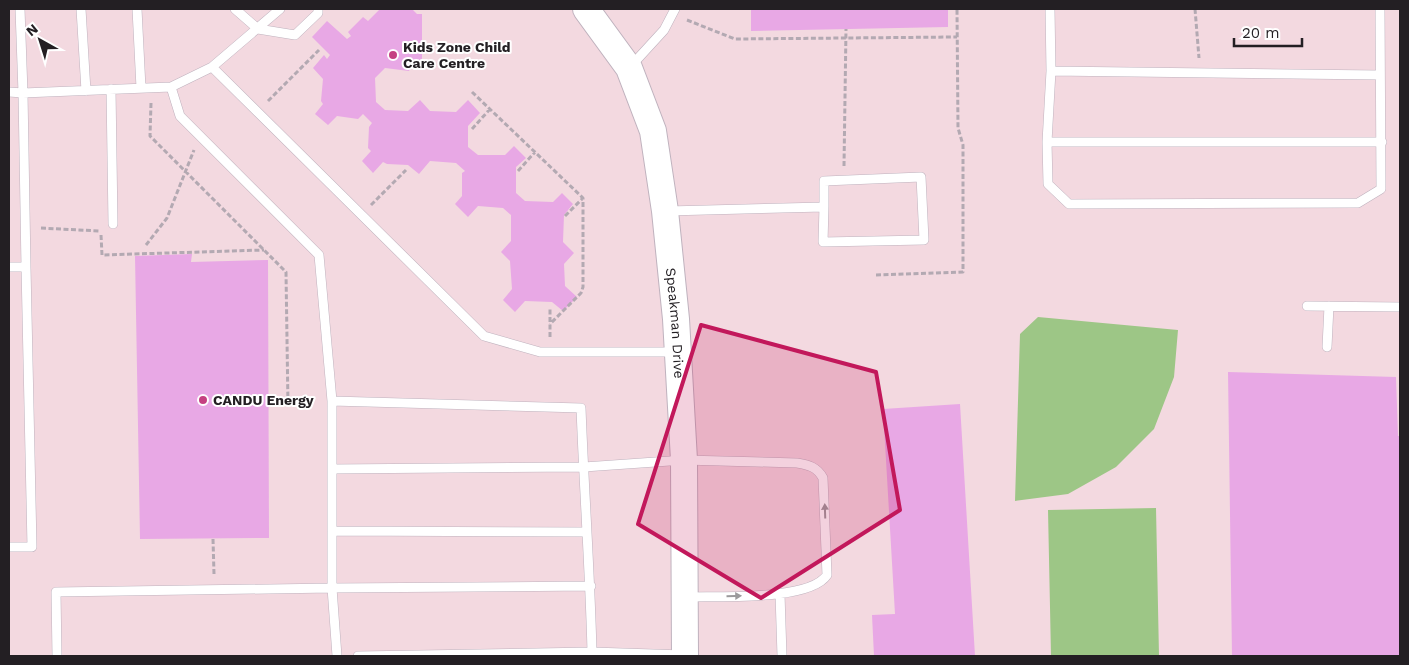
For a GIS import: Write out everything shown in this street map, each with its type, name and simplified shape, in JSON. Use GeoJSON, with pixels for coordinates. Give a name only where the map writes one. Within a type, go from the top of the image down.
{"type":"FeatureCollection","features":[{"type":"Feature","properties":{"kind":"street","name":"Speakman Drive"},"geometry":{"type":"LineString","coordinates":[[586,9],[629,68],[653,131],[665,211],[678,352],[684,460],[685,656]]}},
{"type":"Feature","properties":{"kind":"lane"},"geometry":{"type":"LineString","coordinates":[[9,547],[32,546],[24,94],[20,9]]}},
{"type":"Feature","properties":{"kind":"lane"},"geometry":{"type":"LineString","coordinates":[[81,9],[86,91]]}},
{"type":"Feature","properties":{"kind":"lane"},"geometry":{"type":"LineString","coordinates":[[137,9],[141,88]]}},
{"type":"Feature","properties":{"kind":"lane"},"geometry":{"type":"LineString","coordinates":[[235,9],[258,28],[295,35],[318,13],[318,9]]}},
{"type":"Feature","properties":{"kind":"lane"},"geometry":{"type":"LineString","coordinates":[[9,92],[24,94],[171,86],[212,67],[280,9]]}},
{"type":"Feature","properties":{"kind":"lane"},"geometry":{"type":"LineString","coordinates":[[1050,9],[1051,71],[1047,142],[1048,184],[1069,204],[1358,203],[1381,188],[1380,9]]}},
{"type":"Feature","properties":{"kind":"lane"},"geometry":{"type":"LineString","coordinates":[[629,68],[664,30],[674,11]]}},
{"type":"Feature","properties":{"kind":"lane"},"geometry":{"type":"LineString","coordinates":[[212,67],[484,336],[540,352],[678,352]]}},
{"type":"Feature","properties":{"kind":"lane"},"geometry":{"type":"LineString","coordinates":[[1051,71],[1380,74]]}},
{"type":"Feature","properties":{"kind":"lane"},"geometry":{"type":"LineString","coordinates":[[171,86],[180,116],[318,255],[332,401],[332,588],[337,656]]}},
{"type":"Feature","properties":{"kind":"lane"},"geometry":{"type":"LineString","coordinates":[[111,89],[113,224]]}},
{"type":"Feature","properties":{"kind":"lane"},"geometry":{"type":"LineString","coordinates":[[1047,142],[1382,142]]}},
{"type":"Feature","properties":{"kind":"lane"},"geometry":{"type":"LineString","coordinates":[[921,178],[924,240],[823,242],[824,207],[824,180],[921,178]]}},
{"type":"Feature","properties":{"kind":"lane"},"geometry":{"type":"LineString","coordinates":[[665,211],[824,207]]}},
{"type":"Feature","properties":{"kind":"lane"},"geometry":{"type":"LineString","coordinates":[[9,266],[26,267]]}},
{"type":"Feature","properties":{"kind":"lane"},"geometry":{"type":"LineString","coordinates":[[1307,306],[1400,307]]}},
{"type":"Feature","properties":{"kind":"lane"},"geometry":{"type":"LineString","coordinates":[[1327,347],[1329,306]]}},
{"type":"Feature","properties":{"kind":"lane"},"geometry":{"type":"LineString","coordinates":[[332,401],[581,408],[586,532],[591,586],[592,652]]}},
{"type":"Feature","properties":{"kind":"lane"},"geometry":{"type":"LineString","coordinates":[[332,469],[584,467],[684,460],[797,463],[808,464],[819,470],[823,478],[827,575],[824,580],[809,588],[780,594],[685,597]]}},
{"type":"Feature","properties":{"kind":"lane"},"geometry":{"type":"LineString","coordinates":[[332,531],[586,532]]}},
{"type":"Feature","properties":{"kind":"lane"},"geometry":{"type":"LineString","coordinates":[[57,656],[56,592],[591,586]]}},
{"type":"Feature","properties":{"kind":"lane"},"geometry":{"type":"LineString","coordinates":[[780,594],[782,656]]}},
{"type":"Feature","properties":{"kind":"lane"},"geometry":{"type":"LineString","coordinates":[[358,656],[592,652],[685,656]]}},
{"type":"Feature","properties":{"kind":"path"},"geometry":{"type":"LineString","coordinates":[[876,275],[963,272],[963,145],[958,128],[957,9]]}},
{"type":"Feature","properties":{"kind":"path"},"geometry":{"type":"LineString","coordinates":[[1195,9],[1201,72]]}},
{"type":"Feature","properties":{"kind":"path"},"geometry":{"type":"LineString","coordinates":[[674,11],[735,38],[957,36]]}},
{"type":"Feature","properties":{"kind":"path"},"geometry":{"type":"LineString","coordinates":[[843,180],[846,29]]}},
{"type":"Feature","properties":{"kind":"path"},"geometry":{"type":"LineString","coordinates":[[257,112],[318,50]]}},
{"type":"Feature","properties":{"kind":"path"},"geometry":{"type":"LineString","coordinates":[[152,88],[150,136],[286,272],[288,406]]}},
{"type":"Feature","properties":{"kind":"path"},"geometry":{"type":"LineString","coordinates":[[472,92],[583,198],[582,293],[550,324]]}},
{"type":"Feature","properties":{"kind":"path"},"geometry":{"type":"LineString","coordinates":[[472,129],[490,109]]}},
{"type":"Feature","properties":{"kind":"path"},"geometry":{"type":"LineString","coordinates":[[146,245],[167,218],[199,136]]}},
{"type":"Feature","properties":{"kind":"path"},"geometry":{"type":"LineString","coordinates":[[518,171],[535,152]]}},
{"type":"Feature","properties":{"kind":"path"},"geometry":{"type":"LineString","coordinates":[[361,215],[406,170]]}},
{"type":"Feature","properties":{"kind":"path"},"geometry":{"type":"LineString","coordinates":[[565,216],[583,198]]}},
{"type":"Feature","properties":{"kind":"path"},"geometry":{"type":"LineString","coordinates":[[25,227],[102,231],[102,255],[264,250]]}},
{"type":"Feature","properties":{"kind":"path"},"geometry":{"type":"LineString","coordinates":[[550,308],[550,352]]}},
{"type":"Feature","properties":{"kind":"path"},"geometry":{"type":"LineString","coordinates":[[213,539],[214,589]]}},
{"type":"Feature","properties":{"kind":"highlighted area"},"geometry":{"type":"Polygon","coordinates":[[[701,325],[876,372],[900,510],[761,598],[638,524],[701,325]]]}},
{"type":"Feature","properties":{"kind":"shaded area"},"geometry":{"type":"Polygon","coordinates":[[[9,9],[1400,9],[1400,656],[9,656],[9,9]]]}},
{"type":"Feature","properties":{"kind":"green space"},"geometry":{"type":"Polygon","coordinates":[[[1038,317],[1178,330],[1174,377],[1154,429],[1116,467],[1068,494],[1015,501],[1020,334],[1038,317]]]}},
{"type":"Feature","properties":{"kind":"green space"},"geometry":{"type":"Polygon","coordinates":[[[1156,508],[1159,656],[1051,656],[1048,510],[1156,508]]]}},
{"type":"Feature","properties":{"kind":"building"},"geometry":{"type":"Polygon","coordinates":[[[380,9],[412,9],[417,14],[422,14],[422,62],[413,62],[409,71],[385,68],[375,78],[376,102],[385,110],[408,111],[420,100],[430,111],[456,112],[468,100],[480,113],[468,126],[468,147],[478,155],[505,155],[514,146],[526,158],[516,167],[516,193],[525,201],[553,202],[562,193],[573,204],[564,215],[563,242],[574,253],[564,264],[565,286],[577,297],[563,311],[552,302],[525,301],[515,312],[503,300],[512,289],[510,261],[501,252],[511,241],[511,215],[503,208],[478,206],[468,217],[455,204],[462,196],[462,173],[465,171],[456,163],[430,161],[419,174],[408,165],[387,164],[383,162],[373,173],[362,161],[371,151],[368,148],[369,127],[372,123],[363,114],[358,119],[337,116],[328,125],[315,114],[323,104],[321,101],[323,79],[313,68],[324,55],[327,59],[330,55],[312,37],[327,21],[347,39],[351,36],[348,32],[363,17],[368,21],[380,9]]]}},
{"type":"Feature","properties":{"kind":"building"},"geometry":{"type":"Polygon","coordinates":[[[751,9],[948,9],[948,27],[751,31],[751,9]]]}},
{"type":"Feature","properties":{"kind":"building","name":"CANDU Energy"},"geometry":{"type":"Polygon","coordinates":[[[192,254],[191,262],[268,260],[269,538],[140,539],[135,256],[192,254]]]}},
{"type":"Feature","properties":{"kind":"building"},"geometry":{"type":"Polygon","coordinates":[[[1228,372],[1396,377],[1398,436],[1400,436],[1400,656],[1232,656],[1228,372]]]}},
{"type":"Feature","properties":{"kind":"building"},"geometry":{"type":"Polygon","coordinates":[[[960,404],[975,656],[874,656],[872,615],[895,614],[883,409],[960,404]]]}},
{"type":"Feature","properties":{"kind":"place","name":"Kids Zone Child Care Centre"},"geometry":{"type":"Point","coordinates":[393,55]}},
{"type":"Feature","properties":{"kind":"place","name":"CANDU Energy"},"geometry":{"type":"Point","coordinates":[203,400]}}]}
